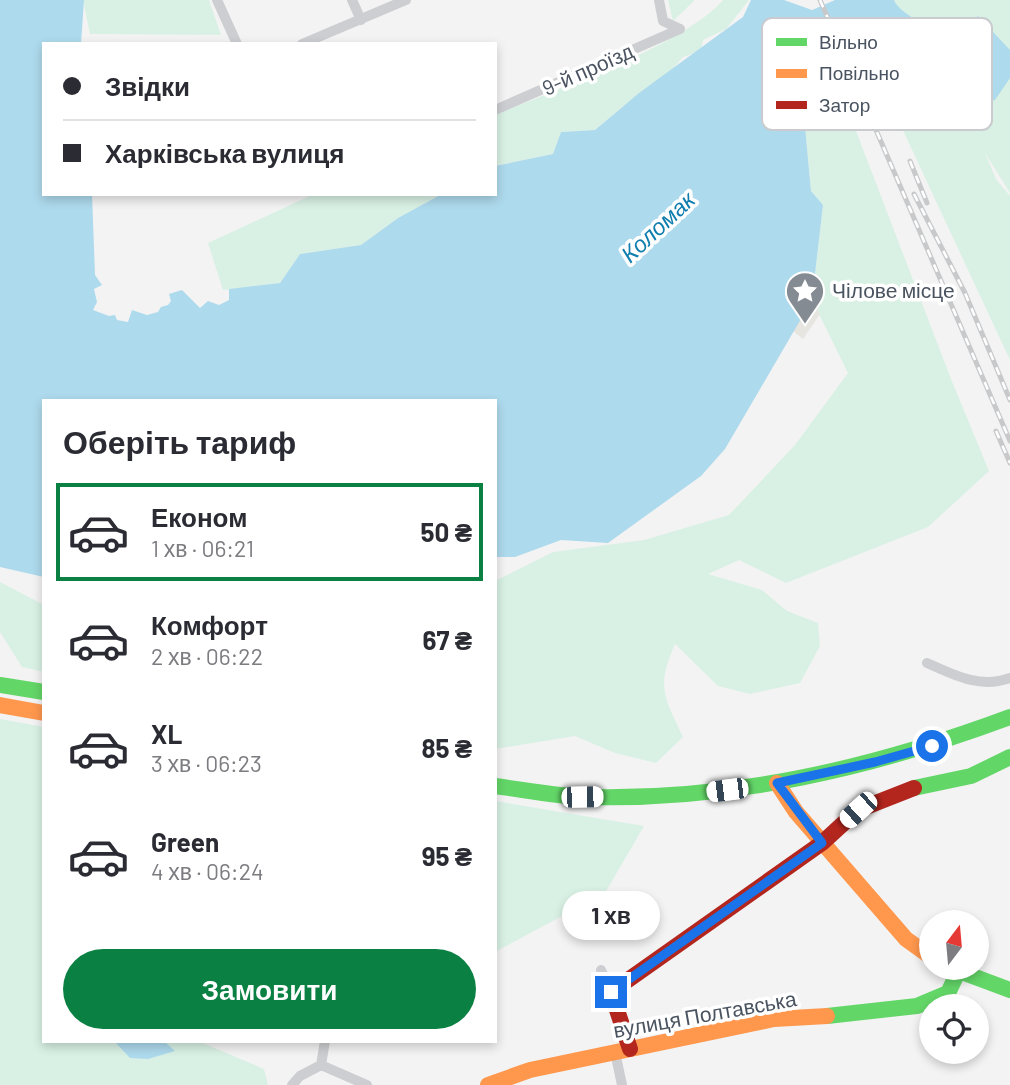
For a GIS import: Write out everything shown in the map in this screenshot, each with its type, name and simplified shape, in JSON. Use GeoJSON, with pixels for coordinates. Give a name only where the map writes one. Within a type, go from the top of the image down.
{"type":"FeatureCollection","features":[{"type":"Feature","properties":{"kind":"main road"},"geometry":{"type":"LineString","coordinates":[[0,685],[42,692]]}},
{"type":"Feature","properties":{"kind":"main road"},"geometry":{"type":"LineString","coordinates":[[0,705],[42,713]]}},
{"type":"Feature","properties":{"kind":"main road"},"geometry":{"type":"LineString","coordinates":[[497,786],[582,797],[669,796],[777,783],[910,753],[1010,717]]}},
{"type":"Feature","properties":{"kind":"main road"},"geometry":{"type":"LineString","coordinates":[[622,1050],[611,992],[822,843],[858,810],[882,798],[971,776],[1010,757]]}},
{"type":"Feature","properties":{"kind":"main road"},"geometry":{"type":"LineString","coordinates":[[777,783],[822,843],[906,939],[919,948]]}},
{"type":"Feature","properties":{"kind":"main road","name":"вулиця Полтавська"},"geometry":{"type":"LineString","coordinates":[[488,1085],[530,1070],[775,1019],[857,1015],[916,1006],[948,993],[951,980]]}},
{"type":"Feature","properties":{"kind":"main road"},"geometry":{"type":"LineString","coordinates":[[982,980],[1010,990]]}},
{"type":"Feature","properties":{"kind":"street"},"geometry":{"type":"LineString","coordinates":[[217,0],[236,42]]}},
{"type":"Feature","properties":{"kind":"street"},"geometry":{"type":"LineString","coordinates":[[352,0],[361,20]]}},
{"type":"Feature","properties":{"kind":"street"},"geometry":{"type":"LineString","coordinates":[[307,42],[406,0]]}},
{"type":"Feature","properties":{"kind":"street","name":"9-й проїзд"},"geometry":{"type":"LineString","coordinates":[[497,109],[680,29],[663,21],[659,0]]}},
{"type":"Feature","properties":{"kind":"street"},"geometry":{"type":"LineString","coordinates":[[927,663],[970,681],[996,684],[1010,678]]}},
{"type":"Feature","properties":{"kind":"street"},"geometry":{"type":"LineString","coordinates":[[601,970],[611,992]]}},
{"type":"Feature","properties":{"kind":"street"},"geometry":{"type":"LineString","coordinates":[[321,1065],[325,1043]]}},
{"type":"Feature","properties":{"kind":"street"},"geometry":{"type":"LineString","coordinates":[[622,1050],[622,1085]]}},
{"type":"Feature","properties":{"kind":"street"},"geometry":{"type":"LineString","coordinates":[[292,1085],[300,1076],[321,1065]]}},
{"type":"Feature","properties":{"kind":"street"},"geometry":{"type":"LineString","coordinates":[[321,1065],[368,1085]]}},
{"type":"Feature","properties":{"kind":"green space"},"geometry":{"type":"Polygon","coordinates":[[[83,0],[209,0],[221,35],[90,34],[83,0]]]}},
{"type":"Feature","properties":{"kind":"green space"},"geometry":{"type":"Polygon","coordinates":[[[668,0],[695,0],[673,21],[668,0]]]}},
{"type":"Feature","properties":{"kind":"green space"},"geometry":{"type":"Polygon","coordinates":[[[723,0],[749,0],[726,29],[703,40],[701,51],[683,57],[662,81],[623,106],[595,130],[561,132],[553,154],[497,166],[497,114],[649,50],[704,17],[723,0]]]}},
{"type":"Feature","properties":{"kind":"green space"},"geometry":{"type":"Polygon","coordinates":[[[894,0],[1010,0],[1010,57],[992,48],[992,18],[911,18],[894,0]]]}},
{"type":"Feature","properties":{"kind":"green space"},"geometry":{"type":"Polygon","coordinates":[[[1010,67],[1010,193],[985,153],[996,179],[1010,196],[1010,360],[903,130],[992,130],[992,87],[1010,67]]]}},
{"type":"Feature","properties":{"kind":"green space"},"geometry":{"type":"Polygon","coordinates":[[[805,130],[856,130],[989,471],[928,527],[786,583],[739,560],[708,574],[762,590],[787,611],[818,623],[820,646],[800,683],[750,694],[718,686],[675,644],[664,682],[667,701],[683,737],[656,763],[615,753],[575,736],[497,749],[497,580],[553,552],[644,540],[729,515],[795,445],[848,373],[812,300],[823,205],[811,191],[805,130]]]}},
{"type":"Feature","properties":{"kind":"green space"},"geometry":{"type":"Polygon","coordinates":[[[310,196],[438,196],[398,218],[361,245],[300,254],[280,283],[223,290],[208,243],[310,196]]]}},
{"type":"Feature","properties":{"kind":"green space"},"geometry":{"type":"Polygon","coordinates":[[[0,582],[42,604],[42,672],[22,667],[0,632],[0,582]]]}},
{"type":"Feature","properties":{"kind":"green space"},"geometry":{"type":"Polygon","coordinates":[[[0,719],[42,727],[42,1043],[203,1043],[264,1069],[268,1085],[0,1085],[0,719]]]}},
{"type":"Feature","properties":{"kind":"green space"},"geometry":{"type":"Polygon","coordinates":[[[497,801],[644,826],[605,893],[497,951],[497,801]]]}},
{"type":"Feature","properties":{"kind":"sand","name":"Чілове місце"},"geometry":{"type":"Polygon","coordinates":[[[812,300],[820,314],[803,339],[793,331],[812,300]]]}},
{"type":"Feature","properties":{"kind":"water","name":"Коломак"},"geometry":{"type":"Polygon","coordinates":[[[0,0],[84,0],[81,42],[42,42],[42,196],[92,196],[95,275],[102,285],[94,289],[97,302],[93,310],[109,316],[115,315],[117,320],[128,322],[132,310],[147,315],[158,312],[171,301],[169,294],[182,290],[200,308],[208,301],[219,305],[229,300],[229,289],[280,283],[300,254],[361,245],[398,218],[438,196],[497,196],[497,166],[553,154],[561,132],[595,130],[639,93],[743,17],[751,0],[784,0],[812,10],[835,0],[894,0],[903,11],[915,18],[762,18],[762,130],[805,130],[811,191],[823,205],[812,300],[725,449],[701,476],[608,543],[561,540],[515,557],[497,557],[497,399],[42,399],[42,577],[0,567],[0,0]]]}},
{"type":"Feature","properties":{"kind":"water"},"geometry":{"type":"Polygon","coordinates":[[[992,31],[1010,50],[1010,78],[992,100],[992,31]]]}},
{"type":"Feature","properties":{"kind":"water"},"geometry":{"type":"Polygon","coordinates":[[[116,1043],[166,1043],[175,1051],[148,1059],[130,1058],[116,1043]]]}},
{"type":"Feature","properties":{"kind":"railway"},"geometry":{"type":"LineString","coordinates":[[820,0],[828,18]]}},
{"type":"Feature","properties":{"kind":"railway"},"geometry":{"type":"LineString","coordinates":[[876,130],[1010,441]]}},
{"type":"Feature","properties":{"kind":"railway"},"geometry":{"type":"LineString","coordinates":[[910,161],[927,203]]}},
{"type":"Feature","properties":{"kind":"railway"},"geometry":{"type":"LineString","coordinates":[[914,194],[965,293],[1010,400]]}},
{"type":"Feature","properties":{"kind":"railway"},"geometry":{"type":"LineString","coordinates":[[996,431],[1010,463]]}},
{"type":"Feature","properties":{"kind":"traffic: fast"},"geometry":{"type":"LineString","coordinates":[[0,685],[42,692]]}},
{"type":"Feature","properties":{"kind":"traffic: fast"},"geometry":{"type":"LineString","coordinates":[[497,786],[585,797],[640,797],[748,787],[854,766],[906,752],[1010,717]]}},
{"type":"Feature","properties":{"kind":"traffic: fast"},"geometry":{"type":"LineString","coordinates":[[914,788],[971,776],[1010,757]]}},
{"type":"Feature","properties":{"kind":"traffic: fast"},"geometry":{"type":"LineString","coordinates":[[827,1016],[917,1006],[948,993],[954,980]]}},
{"type":"Feature","properties":{"kind":"traffic: fast"},"geometry":{"type":"LineString","coordinates":[[983,980],[1010,990]]}},
{"type":"Feature","properties":{"kind":"traffic: slow"},"geometry":{"type":"LineString","coordinates":[[0,705],[42,713]]}},
{"type":"Feature","properties":{"kind":"traffic: slow"},"geometry":{"type":"LineString","coordinates":[[777,783],[796,812],[906,939],[919,948]]}},
{"type":"Feature","properties":{"kind":"traffic: slow"},"geometry":{"type":"LineString","coordinates":[[488,1085],[530,1070],[774,1019],[827,1016]]}},
{"type":"Feature","properties":{"kind":"traffic: jam"},"geometry":{"type":"LineString","coordinates":[[630,1049],[611,992],[822,843],[858,810],[914,788]]}},
{"type":"Feature","properties":{"kind":"place","name":"Чілове місце"},"geometry":{"type":"Point","coordinates":[805,325]}},
{"type":"Feature","properties":{"kind":"route"},"geometry":{"type":"LineString","coordinates":[[611,992],[702,925],[822,843],[796,812],[777,783],[819,776],[932,746]]}}]}
